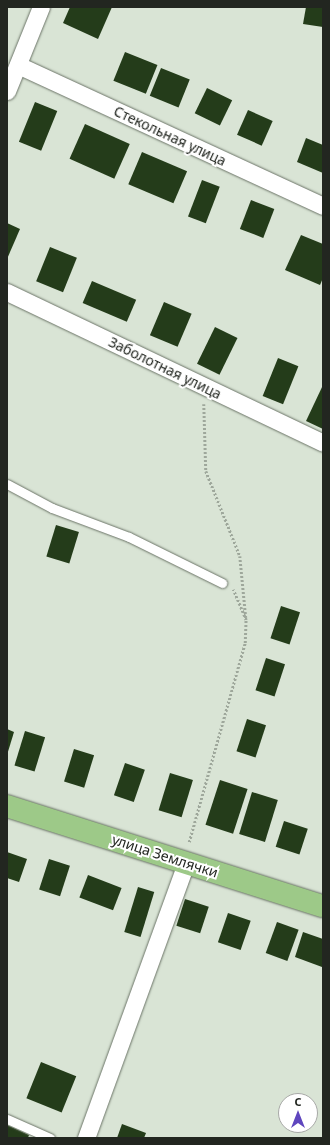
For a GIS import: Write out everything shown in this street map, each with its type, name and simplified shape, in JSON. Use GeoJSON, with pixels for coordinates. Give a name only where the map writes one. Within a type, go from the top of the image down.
{"type":"FeatureCollection","features":[{"type":"Feature","properties":{"kind":"main road","name":"улица Землячки"},"geometry":{"type":"LineString","coordinates":[[7,806],[188,852],[323,906]]}},
{"type":"Feature","properties":{"kind":"street"},"geometry":{"type":"LineString","coordinates":[[7,91],[41,7]]}},
{"type":"Feature","properties":{"kind":"street","name":"Стекольная улица"},"geometry":{"type":"LineString","coordinates":[[18,65],[323,206]]}},
{"type":"Feature","properties":{"kind":"street","name":"Заболотная улица"},"geometry":{"type":"LineString","coordinates":[[7,292],[323,443]]}},
{"type":"Feature","properties":{"kind":"street"},"geometry":{"type":"LineString","coordinates":[[86,1138],[188,852]]}},
{"type":"Feature","properties":{"kind":"lane"},"geometry":{"type":"LineString","coordinates":[[7,484],[52,508],[129,537],[222,583]]}},
{"type":"Feature","properties":{"kind":"lane"},"geometry":{"type":"LineString","coordinates":[[7,1119],[50,1138]]}},
{"type":"Feature","properties":{"kind":"path"},"geometry":{"type":"LineString","coordinates":[[188,852],[245,643],[246,620],[240,556],[206,471],[204,386]]}},
{"type":"Feature","properties":{"kind":"path"},"geometry":{"type":"LineString","coordinates":[[222,583],[232,589],[246,620]]}},
{"type":"Feature","properties":{"kind":"building"},"geometry":{"type":"Polygon","coordinates":[[[70,7],[112,7],[98,39],[63,23],[70,7]]]}},
{"type":"Feature","properties":{"kind":"building"},"geometry":{"type":"Polygon","coordinates":[[[306,7],[323,7],[323,27],[303,24],[306,7]]]}},
{"type":"Feature","properties":{"kind":"building"},"geometry":{"type":"Polygon","coordinates":[[[125,52],[157,65],[146,94],[113,81],[125,52]]]}},
{"type":"Feature","properties":{"kind":"building"},"geometry":{"type":"Polygon","coordinates":[[[161,68],[190,80],[179,107],[150,96],[161,68]]]}},
{"type":"Feature","properties":{"kind":"building"},"geometry":{"type":"Polygon","coordinates":[[[207,88],[232,100],[220,125],[195,113],[207,88]]]}},
{"type":"Feature","properties":{"kind":"building"},"geometry":{"type":"Polygon","coordinates":[[[35,102],[57,111],[41,151],[19,142],[35,102]]]}},
{"type":"Feature","properties":{"kind":"building"},"geometry":{"type":"Polygon","coordinates":[[[248,110],[273,121],[262,146],[237,135],[248,110]]]}},
{"type":"Feature","properties":{"kind":"building"},"geometry":{"type":"Polygon","coordinates":[[[85,124],[130,144],[114,179],[70,159],[85,124]]]}},
{"type":"Feature","properties":{"kind":"building"},"geometry":{"type":"Polygon","coordinates":[[[306,138],[323,145],[323,173],[297,162],[306,138]]]}},
{"type":"Feature","properties":{"kind":"building"},"geometry":{"type":"Polygon","coordinates":[[[142,152],[187,171],[173,203],[128,184],[142,152]]]}},
{"type":"Feature","properties":{"kind":"building"},"geometry":{"type":"Polygon","coordinates":[[[202,180],[220,187],[206,223],[188,216],[202,180]]]}},
{"type":"Feature","properties":{"kind":"building"},"geometry":{"type":"Polygon","coordinates":[[[251,200],[274,209],[263,238],[240,229],[251,200]]]}},
{"type":"Feature","properties":{"kind":"building"},"geometry":{"type":"Polygon","coordinates":[[[7,223],[20,229],[7,259],[7,223]]]}},
{"type":"Feature","properties":{"kind":"building"},"geometry":{"type":"Polygon","coordinates":[[[301,235],[323,244],[323,278],[320,285],[285,270],[301,235]]]}},
{"type":"Feature","properties":{"kind":"building"},"geometry":{"type":"Polygon","coordinates":[[[50,247],[77,258],[63,292],[36,281],[50,247]]]}},
{"type":"Feature","properties":{"kind":"building"},"geometry":{"type":"Polygon","coordinates":[[[92,281],[136,300],[127,322],[83,303],[92,281]]]}},
{"type":"Feature","properties":{"kind":"building"},"geometry":{"type":"Polygon","coordinates":[[[164,302],[192,314],[178,347],[150,335],[164,302]]]}},
{"type":"Feature","properties":{"kind":"building"},"geometry":{"type":"Polygon","coordinates":[[[215,327],[237,338],[219,375],[197,364],[215,327]]]}},
{"type":"Feature","properties":{"kind":"building"},"geometry":{"type":"Polygon","coordinates":[[[278,358],[298,366],[283,404],[263,396],[278,358]]]}},
{"type":"Feature","properties":{"kind":"building"},"geometry":{"type":"Polygon","coordinates":[[[323,385],[323,429],[306,421],[323,385]]]}},
{"type":"Feature","properties":{"kind":"building"},"geometry":{"type":"Polygon","coordinates":[[[56,525],[79,532],[69,564],[46,557],[56,525]]]}},
{"type":"Feature","properties":{"kind":"building"},"geometry":{"type":"Polygon","coordinates":[[[281,606],[300,612],[290,645],[270,638],[281,606]]]}},
{"type":"Feature","properties":{"kind":"building"},"geometry":{"type":"Polygon","coordinates":[[[266,658],[285,664],[275,697],[255,690],[266,658]]]}},
{"type":"Feature","properties":{"kind":"building"},"geometry":{"type":"Polygon","coordinates":[[[247,719],[266,725],[256,758],[236,751],[247,719]]]}},
{"type":"Feature","properties":{"kind":"building"},"geometry":{"type":"Polygon","coordinates":[[[7,729],[14,732],[7,755],[7,729]]]}},
{"type":"Feature","properties":{"kind":"building"},"geometry":{"type":"Polygon","coordinates":[[[25,731],[45,737],[35,772],[14,765],[25,731]]]}},
{"type":"Feature","properties":{"kind":"building"},"geometry":{"type":"Polygon","coordinates":[[[74,749],[94,755],[84,788],[64,782],[74,749]]]}},
{"type":"Feature","properties":{"kind":"building"},"geometry":{"type":"Polygon","coordinates":[[[125,763],[145,770],[134,802],[114,795],[125,763]]]}},
{"type":"Feature","properties":{"kind":"building"},"geometry":{"type":"Polygon","coordinates":[[[170,773],[193,780],[182,817],[159,810],[170,773]]]}},
{"type":"Feature","properties":{"kind":"building"},"geometry":{"type":"Polygon","coordinates":[[[220,780],[248,789],[233,834],[205,825],[220,780]]]}},
{"type":"Feature","properties":{"kind":"building"},"geometry":{"type":"Polygon","coordinates":[[[252,792],[278,800],[265,842],[239,834],[252,792]]]}},
{"type":"Feature","properties":{"kind":"building"},"geometry":{"type":"Polygon","coordinates":[[[284,821],[308,829],[299,854],[276,847],[284,821]]]}},
{"type":"Feature","properties":{"kind":"building"},"geometry":{"type":"Polygon","coordinates":[[[7,852],[27,859],[19,882],[7,878],[7,852]]]}},
{"type":"Feature","properties":{"kind":"building"},"geometry":{"type":"Polygon","coordinates":[[[49,859],[70,866],[60,896],[39,889],[49,859]]]}},
{"type":"Feature","properties":{"kind":"building"},"geometry":{"type":"Polygon","coordinates":[[[88,875],[122,888],[113,910],[79,897],[88,875]]]}},
{"type":"Feature","properties":{"kind":"building"},"geometry":{"type":"Polygon","coordinates":[[[138,887],[154,892],[141,937],[124,932],[138,887]]]}},
{"type":"Feature","properties":{"kind":"building"},"geometry":{"type":"Polygon","coordinates":[[[185,899],[209,907],[200,933],[176,926],[185,899]]]}},
{"type":"Feature","properties":{"kind":"building"},"geometry":{"type":"Polygon","coordinates":[[[228,913],[251,921],[241,950],[218,942],[228,913]]]}},
{"type":"Feature","properties":{"kind":"building"},"geometry":{"type":"Polygon","coordinates":[[[277,922],[299,930],[287,961],[266,953],[277,922]]]}},
{"type":"Feature","properties":{"kind":"building"},"geometry":{"type":"Polygon","coordinates":[[[303,932],[323,939],[322,967],[295,957],[303,932]]]}},
{"type":"Feature","properties":{"kind":"building"},"geometry":{"type":"Polygon","coordinates":[[[41,1062],[76,1076],[62,1112],[26,1098],[41,1062]]]}},
{"type":"Feature","properties":{"kind":"building"},"geometry":{"type":"Polygon","coordinates":[[[122,1124],[146,1133],[144,1138],[117,1138],[122,1124]]]}},
{"type":"Feature","properties":{"kind":"building"},"geometry":{"type":"Polygon","coordinates":[[[7,1125],[29,1135],[28,1138],[7,1138],[7,1125]]]}}]}
